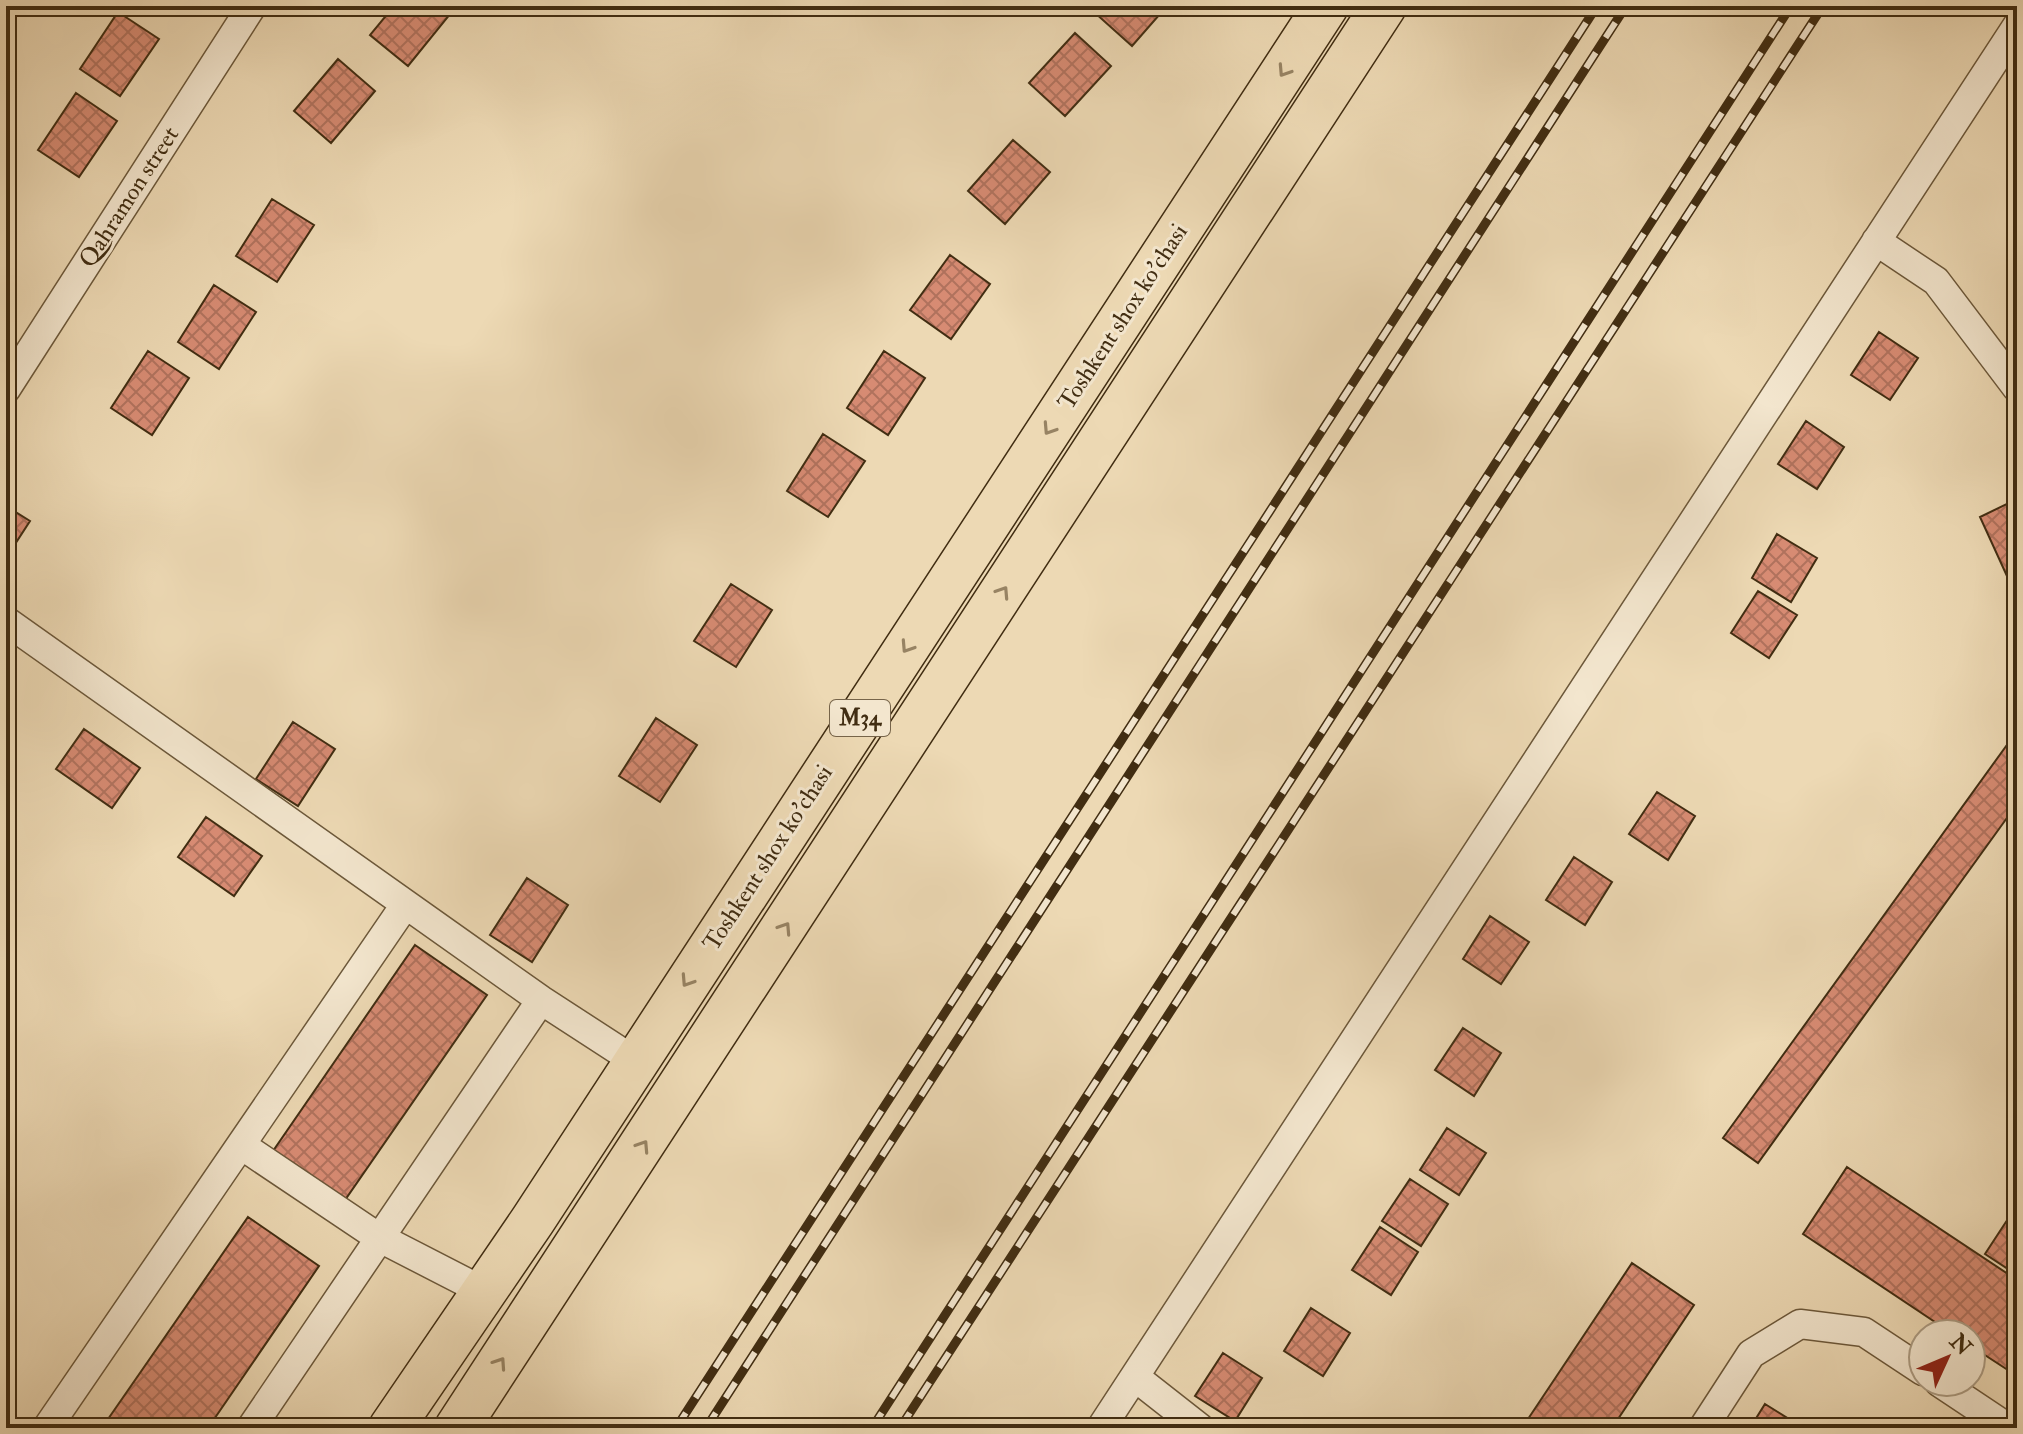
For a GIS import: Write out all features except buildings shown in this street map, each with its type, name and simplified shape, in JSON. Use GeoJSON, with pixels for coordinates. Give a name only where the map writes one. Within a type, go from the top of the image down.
{"type":"FeatureCollection","features":[{"type":"Feature","properties":{"kind":"highway","name":"Toshkent shox ko'chasi"},"geometry":{"type":"LineString","coordinates":[[391,1428],[533,1220],[1326,6]]}},
{"type":"Feature","properties":{"kind":"highway","name":"Toshkent shox ko'chasi"},"geometry":{"type":"LineString","coordinates":[[457,1428],[1384,6]]}},
{"type":"Feature","properties":{"kind":"highway"},"geometry":{"type":"LineString","coordinates":[[533,1220],[549,1217],[565,1221],[573,1233],[575,1250]]}},
{"type":"Feature","properties":{"kind":"street","name":"Qahramon street"},"geometry":{"type":"LineString","coordinates":[[6,389],[252,6]]}},
{"type":"Feature","properties":{"kind":"street"},"geometry":{"type":"LineString","coordinates":[[1101,1428],[2017,26]]}},
{"type":"Feature","properties":{"kind":"street"},"geometry":{"type":"LineString","coordinates":[[1876,241],[1936,281],[2017,388]]}},
{"type":"Feature","properties":{"kind":"street"},"geometry":{"type":"LineString","coordinates":[[6,621],[405,905],[635,1061]]}},
{"type":"Feature","properties":{"kind":"street"},"geometry":{"type":"LineString","coordinates":[[47,1428],[405,905]]}},
{"type":"Feature","properties":{"kind":"street"},"geometry":{"type":"LineString","coordinates":[[251,1428],[541,1000]]}},
{"type":"Feature","properties":{"kind":"street"},"geometry":{"type":"LineString","coordinates":[[241,1145],[378,1237],[483,1291]]}},
{"type":"Feature","properties":{"kind":"street"},"geometry":{"type":"LineString","coordinates":[[1703,1428],[1751,1354],[1800,1324],[1864,1332],[1907,1360]]}},
{"type":"Feature","properties":{"kind":"street"},"geometry":{"type":"LineString","coordinates":[[1135,1377],[1200,1428]]}},
{"type":"Feature","properties":{"kind":"street"},"geometry":{"type":"LineString","coordinates":[[1963,1398],[2008,1428]]}},
{"type":"Feature","properties":{"kind":"railway"},"geometry":{"type":"LineString","coordinates":[[676,1428],[1597,6]]}},
{"type":"Feature","properties":{"kind":"railway"},"geometry":{"type":"LineString","coordinates":[[706,1428],[1626,6]]}},
{"type":"Feature","properties":{"kind":"railway"},"geometry":{"type":"LineString","coordinates":[[872,1428],[1791,6]]}},
{"type":"Feature","properties":{"kind":"railway"},"geometry":{"type":"LineString","coordinates":[[900,1428],[1823,6]]}}]}
